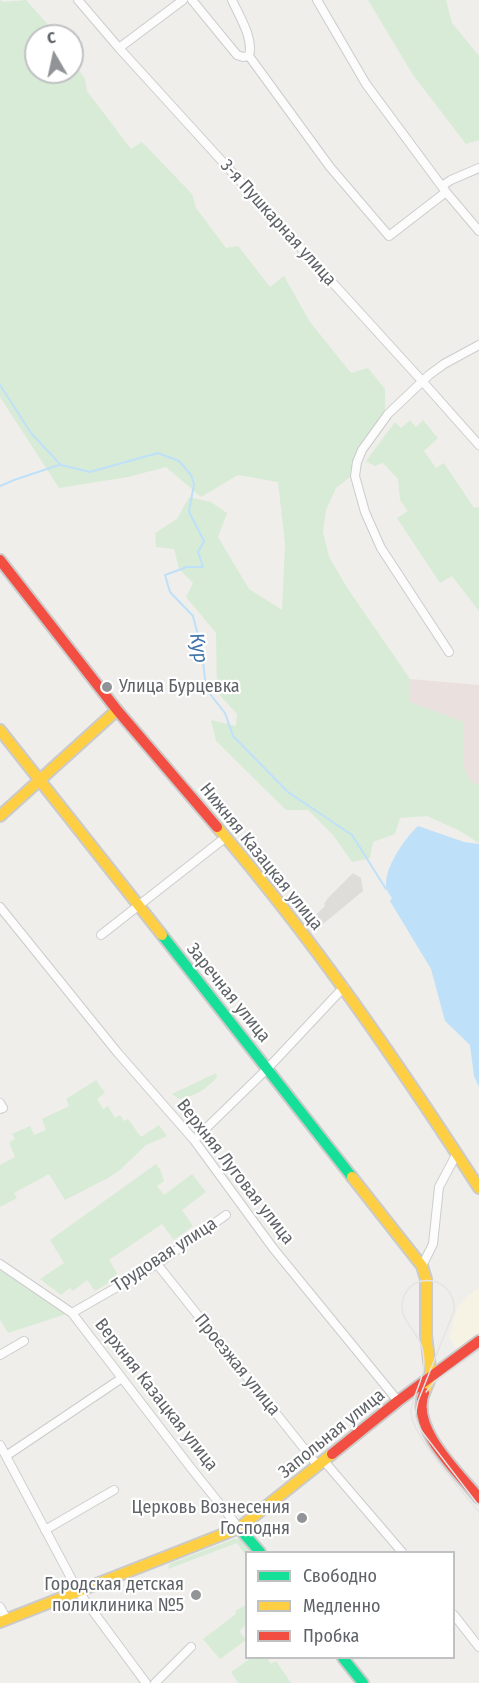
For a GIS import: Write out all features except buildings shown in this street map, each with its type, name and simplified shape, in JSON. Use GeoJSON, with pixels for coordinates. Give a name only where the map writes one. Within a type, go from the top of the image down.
{"type":"FeatureCollection","features":[{"type":"Feature","properties":{"kind":"street","name":"3-я Пушкарная улица"},"geometry":{"type":"LineString","coordinates":[[78,0],[118,48],[479,445]]}},
{"type":"Feature","properties":{"kind":"street"},"geometry":{"type":"LineString","coordinates":[[118,48],[183,0]]}},
{"type":"Feature","properties":{"kind":"street"},"geometry":{"type":"LineString","coordinates":[[192,0],[237,55],[249,56]]}},
{"type":"Feature","properties":{"kind":"street"},"geometry":{"type":"LineString","coordinates":[[232,0],[251,48],[249,56]]}},
{"type":"Feature","properties":{"kind":"street"},"geometry":{"type":"LineString","coordinates":[[317,0],[366,84],[444,189],[479,231]]}},
{"type":"Feature","properties":{"kind":"street"},"geometry":{"type":"LineString","coordinates":[[249,56],[330,167],[389,236],[444,189],[451,180],[479,168]]}},
{"type":"Feature","properties":{"kind":"street"},"geometry":{"type":"LineString","coordinates":[[449,652],[381,548],[364,512],[356,476],[357,462],[362,450],[388,414],[444,364],[479,345]]}},
{"type":"Feature","properties":{"kind":"street","name":"Нижняя Казацкая улица"},"geometry":{"type":"LineString","coordinates":[[0,560],[117,710],[226,837],[344,987],[399,1065],[479,1188]]}},
{"type":"Feature","properties":{"kind":"street"},"geometry":{"type":"LineString","coordinates":[[0,816],[117,710]]}},
{"type":"Feature","properties":{"kind":"street","name":"Заречная улица"},"geometry":{"type":"LineString","coordinates":[[0,730],[422,1266],[426,1279],[426,1335],[431,1376]]}},
{"type":"Feature","properties":{"kind":"street"},"geometry":{"type":"LineString","coordinates":[[101,935],[226,837]]}},
{"type":"Feature","properties":{"kind":"street","name":"Верхняя Луговая улица"},"geometry":{"type":"LineString","coordinates":[[0,906],[117,1052],[194,1140],[273,1248],[398,1401]]}},
{"type":"Feature","properties":{"kind":"street"},"geometry":{"type":"LineString","coordinates":[[194,1140],[344,987]]}},
{"type":"Feature","properties":{"kind":"street"},"geometry":{"type":"LineString","coordinates":[[422,1266],[434,1244],[439,1187],[456,1155]]}},
{"type":"Feature","properties":{"kind":"street","name":"Трудовая улица"},"geometry":{"type":"LineString","coordinates":[[72,1313],[157,1264],[226,1215]]}},
{"type":"Feature","properties":{"kind":"street","name":"Верхняя Казацкая улица"},"geometry":{"type":"LineString","coordinates":[[0,1264],[72,1313],[259,1551]]}},
{"type":"Feature","properties":{"kind":"street","name":"Проезжая улица"},"geometry":{"type":"LineString","coordinates":[[157,1264],[321,1463],[401,1551]]}},
{"type":"Feature","properties":{"kind":"street"},"geometry":{"type":"LineString","coordinates":[[0,1355],[24,1341]]}},
{"type":"Feature","properties":{"kind":"street","name":"Запольная улица"},"geometry":{"type":"LineString","coordinates":[[3,1621],[239,1528],[398,1401],[479,1341]]}},
{"type":"Feature","properties":{"kind":"street"},"geometry":{"type":"LineString","coordinates":[[431,1376],[422,1403],[426,1431],[479,1498]]}},
{"type":"Feature","properties":{"kind":"street"},"geometry":{"type":"LineString","coordinates":[[6,1456],[122,1378]]}},
{"type":"Feature","properties":{"kind":"street"},"geometry":{"type":"LineString","coordinates":[[0,1445],[78,1591],[146,1683]]}},
{"type":"Feature","properties":{"kind":"street"},"geometry":{"type":"LineString","coordinates":[[45,1530],[114,1490]]}},
{"type":"Feature","properties":{"kind":"street"},"geometry":{"type":"LineString","coordinates":[[0,1607],[3,1621]]}},
{"type":"Feature","properties":{"kind":"street"},"geometry":{"type":"LineString","coordinates":[[455,1617],[479,1647]]}},
{"type":"Feature","properties":{"kind":"street"},"geometry":{"type":"LineString","coordinates":[[155,1683],[191,1647]]}},
{"type":"Feature","properties":{"kind":"street"},"geometry":{"type":"LineString","coordinates":[[343,1659],[363,1683]]}},
{"type":"Feature","properties":{"kind":"shaded area"},"geometry":{"type":"Polygon","coordinates":[[[410,679],[479,685],[479,784],[472,783],[464,769],[410,702],[410,679]]]}},
{"type":"Feature","properties":{"kind":"shaded area"},"geometry":{"type":"Polygon","coordinates":[[[353,873],[361,878],[363,891],[312,933],[306,924],[353,873]]]}},
{"type":"Feature","properties":{"kind":"shaded area"},"geometry":{"type":"Polygon","coordinates":[[[479,1288],[479,1334],[457,1350],[449,1337],[458,1306],[479,1288]]]}},
{"type":"Feature","properties":{"kind":"green space"},"geometry":{"type":"Polygon","coordinates":[[[0,0],[4,2],[26,0],[47,24],[24,24],[24,84],[84,84],[84,78],[87,91],[131,149],[142,142],[192,194],[196,208],[226,248],[238,246],[270,287],[284,276],[310,322],[351,373],[368,368],[385,389],[385,417],[362,443],[350,477],[336,488],[326,510],[323,532],[329,557],[348,589],[410,679],[410,702],[464,722],[464,769],[472,783],[479,784],[479,843],[458,830],[427,816],[400,818],[395,834],[373,842],[370,858],[352,862],[333,835],[308,810],[286,810],[216,741],[211,720],[236,726],[237,714],[217,692],[216,633],[186,597],[193,583],[179,569],[174,549],[156,547],[155,533],[177,519],[189,497],[211,502],[227,513],[218,537],[249,589],[282,610],[285,544],[278,482],[238,475],[201,497],[166,467],[128,477],[59,488],[0,397],[0,0]]]}},
{"type":"Feature","properties":{"kind":"green space"},"geometry":{"type":"Polygon","coordinates":[[[368,0],[446,0],[452,23],[479,56],[479,140],[466,144],[413,75],[368,0]]]}},
{"type":"Feature","properties":{"kind":"green space"},"geometry":{"type":"Polygon","coordinates":[[[410,420],[416,427],[423,420],[438,438],[424,451],[436,468],[444,463],[474,508],[479,507],[479,611],[452,576],[440,583],[397,518],[408,511],[400,500],[398,479],[383,463],[375,466],[366,461],[395,422],[401,428],[410,420]]]}},
{"type":"Feature","properties":{"kind":"green space"},"geometry":{"type":"Polygon","coordinates":[[[216,1073],[217,1077],[213,1081],[195,1094],[179,1099],[172,1094],[216,1073]]]}},
{"type":"Feature","properties":{"kind":"green space"},"geometry":{"type":"Polygon","coordinates":[[[96,1080],[105,1093],[97,1099],[103,1109],[108,1106],[115,1118],[120,1115],[124,1121],[128,1119],[141,1137],[159,1125],[167,1136],[146,1145],[120,1170],[108,1178],[65,1200],[49,1174],[14,1193],[17,1198],[0,1207],[0,1165],[15,1157],[9,1142],[15,1139],[12,1134],[30,1126],[34,1135],[46,1130],[42,1119],[69,1106],[66,1099],[96,1080]]]}},
{"type":"Feature","properties":{"kind":"green space"},"geometry":{"type":"Polygon","coordinates":[[[156,1164],[164,1181],[157,1186],[164,1195],[192,1174],[206,1192],[182,1210],[193,1226],[174,1240],[162,1224],[109,1260],[119,1277],[95,1291],[87,1280],[73,1291],[70,1288],[61,1295],[40,1279],[64,1263],[50,1240],[156,1164]]]}},
{"type":"Feature","properties":{"kind":"green space"},"geometry":{"type":"Polygon","coordinates":[[[0,1268],[66,1314],[8,1333],[0,1320],[0,1268]]]}},
{"type":"Feature","properties":{"kind":"green space"},"geometry":{"type":"Polygon","coordinates":[[[234,1539],[242,1539],[252,1548],[245,1551],[245,1554],[237,1543],[168,1569],[169,1564],[234,1539]]]}},
{"type":"Feature","properties":{"kind":"green space"},"geometry":{"type":"Polygon","coordinates":[[[245,1606],[245,1626],[239,1631],[245,1641],[220,1659],[203,1639],[236,1614],[235,1611],[245,1606]]]}},
{"type":"Feature","properties":{"kind":"green space"},"geometry":{"type":"Polygon","coordinates":[[[250,1659],[268,1659],[271,1664],[276,1661],[291,1683],[238,1683],[231,1672],[250,1659]]]}},
{"type":"Feature","properties":{"kind":"water"},"geometry":{"type":"Polygon","coordinates":[[[418,826],[464,842],[479,844],[479,1087],[474,1076],[470,1045],[445,1021],[431,969],[390,901],[392,898],[387,890],[387,874],[395,856],[418,826]]]}},
{"type":"Feature","properties":{"kind":"waterway","name":"Кур"},"geometry":{"type":"LineString","coordinates":[[0,385],[31,433],[61,465],[90,472],[158,453],[179,461],[191,475],[194,484],[189,512],[204,541],[198,552],[203,567],[187,567],[165,575],[170,592],[193,616],[202,651],[206,689],[225,713],[233,736],[288,792],[352,835],[386,889]]}},
{"type":"Feature","properties":{"kind":"waterway"},"geometry":{"type":"LineString","coordinates":[[0,486],[59,465]]}},
{"type":"Feature","properties":{"kind":"tram line"},"geometry":{"type":"LineString","coordinates":[[479,1506],[420,1429],[415,1416],[418,1401],[454,1311],[453,1299],[441,1284],[433,1281],[415,1283],[408,1290],[402,1306],[405,1319],[420,1342],[424,1357],[423,1373],[411,1410],[412,1420],[427,1447],[479,1512]]}},
{"type":"Feature","properties":{"kind":"tram line"},"geometry":{"type":"LineString","coordinates":[[426,1392],[434,1382],[479,1350]]}},
{"type":"Feature","properties":{"kind":"traffic: fast"},"geometry":{"type":"LineString","coordinates":[[162,935],[352,1177]]}},
{"type":"Feature","properties":{"kind":"traffic: fast"},"geometry":{"type":"LineString","coordinates":[[239,1528],[259,1551]]}},
{"type":"Feature","properties":{"kind":"traffic: fast"},"geometry":{"type":"LineString","coordinates":[[344,1659],[363,1683]]}},
{"type":"Feature","properties":{"kind":"traffic: slow"},"geometry":{"type":"LineString","coordinates":[[0,816],[117,710]]}},
{"type":"Feature","properties":{"kind":"traffic: slow"},"geometry":{"type":"LineString","coordinates":[[0,730],[162,935]]}},
{"type":"Feature","properties":{"kind":"traffic: slow"},"geometry":{"type":"LineString","coordinates":[[217,827],[253,870],[354,1003],[479,1188]]}},
{"type":"Feature","properties":{"kind":"traffic: slow"},"geometry":{"type":"LineString","coordinates":[[352,1177],[422,1266],[426,1279],[426,1335],[431,1376],[424,1393]]}},
{"type":"Feature","properties":{"kind":"traffic: slow"},"geometry":{"type":"LineString","coordinates":[[0,1622],[239,1528],[332,1454]]}},
{"type":"Feature","properties":{"kind":"traffic: jam"},"geometry":{"type":"LineString","coordinates":[[0,560],[117,710],[217,827]]}},
{"type":"Feature","properties":{"kind":"traffic: jam"},"geometry":{"type":"LineString","coordinates":[[332,1454],[479,1341]]}},
{"type":"Feature","properties":{"kind":"traffic: jam"},"geometry":{"type":"LineString","coordinates":[[424,1393],[421,1406],[430,1435],[438,1449],[479,1498]]}},
{"type":"Feature","properties":{"kind":"place","name":"Улица Бурцевка"},"geometry":{"type":"Point","coordinates":[107,687]}},
{"type":"Feature","properties":{"kind":"place","name":"Церковь Вознесения Господня"},"geometry":{"type":"Point","coordinates":[302,1518]}},
{"type":"Feature","properties":{"kind":"place","name":"Городская детская поликлиника №5"},"geometry":{"type":"Point","coordinates":[196,1595]}}]}
